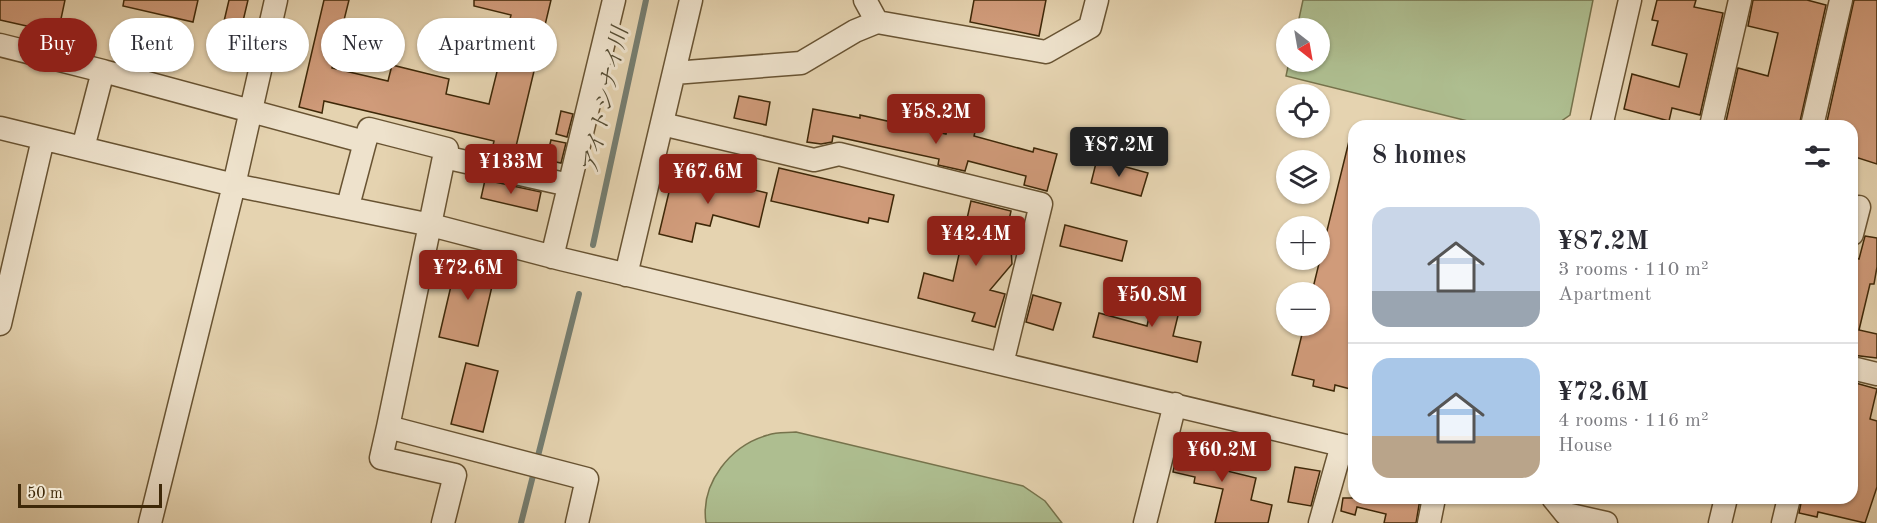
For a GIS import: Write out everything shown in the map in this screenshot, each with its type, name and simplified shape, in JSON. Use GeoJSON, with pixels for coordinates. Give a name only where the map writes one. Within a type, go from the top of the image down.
{"type":"FeatureCollection","features":[{"type":"Feature","properties":{"kind":"street"},"geometry":{"type":"LineString","coordinates":[[150,523],[234,185],[276,0]]}},
{"type":"Feature","properties":{"kind":"street"},"geometry":{"type":"LineString","coordinates":[[556,258],[569,185],[614,0]]}},
{"type":"Feature","properties":{"kind":"street"},"geometry":{"type":"LineString","coordinates":[[626,275],[691,0]]}},
{"type":"Feature","properties":{"kind":"street"},"geometry":{"type":"LineString","coordinates":[[865,0],[877,22]]}},
{"type":"Feature","properties":{"kind":"street"},"geometry":{"type":"LineString","coordinates":[[674,73],[801,63],[877,22],[1046,52],[1090,27],[1097,0]]}},
{"type":"Feature","properties":{"kind":"street"},"geometry":{"type":"LineString","coordinates":[[1602,120],[1630,0]]}},
{"type":"Feature","properties":{"kind":"street"},"geometry":{"type":"LineString","coordinates":[[1712,120],[1740,0]]}},
{"type":"Feature","properties":{"kind":"street"},"geometry":{"type":"LineString","coordinates":[[1813,120],[1841,0]]}},
{"type":"Feature","properties":{"kind":"street"},"geometry":{"type":"LineString","coordinates":[[0,45],[365,142]]}},
{"type":"Feature","properties":{"kind":"street"},"geometry":{"type":"LineString","coordinates":[[83,147],[103,71]]}},
{"type":"Feature","properties":{"kind":"street"},"geometry":{"type":"LineString","coordinates":[[662,124],[814,160],[839,154],[1041,204],[1002,364]]}},
{"type":"Feature","properties":{"kind":"street"},"geometry":{"type":"LineString","coordinates":[[0,128],[234,185],[348,206],[431,225],[626,275],[1348,447],[1320,523]]}},
{"type":"Feature","properties":{"kind":"street"},"geometry":{"type":"LineString","coordinates":[[348,206],[369,129],[447,149],[381,458],[455,475],[443,523]]}},
{"type":"Feature","properties":{"kind":"street"},"geometry":{"type":"LineString","coordinates":[[0,324],[43,139]]}},
{"type":"Feature","properties":{"kind":"street"},"geometry":{"type":"LineString","coordinates":[[444,157],[569,185]]}},
{"type":"Feature","properties":{"kind":"street"},"geometry":{"type":"LineString","coordinates":[[1858,369],[1877,374]]}},
{"type":"Feature","properties":{"kind":"street"},"geometry":{"type":"LineString","coordinates":[[1145,523],[1175,404]]}},
{"type":"Feature","properties":{"kind":"street"},"geometry":{"type":"LineString","coordinates":[[388,427],[587,479],[577,523]]}},
{"type":"Feature","properties":{"kind":"street"},"geometry":{"type":"LineString","coordinates":[[1429,523],[1433,504]]}},
{"type":"Feature","properties":{"kind":"street"},"geometry":{"type":"LineString","coordinates":[[1720,523],[1725,504]]}},
{"type":"Feature","properties":{"kind":"street"},"geometry":{"type":"LineString","coordinates":[[1783,523],[1788,504]]}},
{"type":"Feature","properties":{"kind":"street"},"geometry":{"type":"LineString","coordinates":[[1561,512],[1606,523]]}},
{"type":"Feature","properties":{"kind":"green space"},"geometry":{"type":"Polygon","coordinates":[[[1303,0],[1593,0],[1570,115],[1563,120],[1464,120],[1330,87],[1330,84],[1318,84],[1286,76],[1287,72],[1330,72],[1330,18],[1299,18],[1303,0]]]}},
{"type":"Feature","properties":{"kind":"green space"},"geometry":{"type":"Polygon","coordinates":[[[796,432],[1023,486],[1045,501],[1062,523],[706,523],[705,508],[713,480],[731,457],[754,440],[771,434],[796,432]]]}},
{"type":"Feature","properties":{"kind":"building"},"geometry":{"type":"Polygon","coordinates":[[[0,0],[65,0],[61,18],[18,18],[18,24],[0,20],[0,0]]]}},
{"type":"Feature","properties":{"kind":"building"},"geometry":{"type":"Polygon","coordinates":[[[124,0],[198,0],[194,18],[176,18],[123,6],[124,0]]]}},
{"type":"Feature","properties":{"kind":"building"},"geometry":{"type":"Polygon","coordinates":[[[229,0],[248,0],[244,18],[225,18],[229,0]]]}},
{"type":"Feature","properties":{"kind":"building"},"geometry":{"type":"Polygon","coordinates":[[[324,0],[349,0],[344,18],[321,18],[321,72],[349,72],[388,81],[390,72],[405,72],[405,68],[449,79],[446,94],[489,104],[497,72],[534,72],[513,159],[491,154],[494,141],[324,101],[322,113],[299,107],[324,0]]]}},
{"type":"Feature","properties":{"kind":"building"},"geometry":{"type":"Polygon","coordinates":[[[474,0],[551,0],[547,18],[510,18],[511,15],[474,6],[474,0]]]}},
{"type":"Feature","properties":{"kind":"building"},"geometry":{"type":"Polygon","coordinates":[[[974,0],[1046,0],[1039,36],[970,22],[974,0]]]}},
{"type":"Feature","properties":{"kind":"building"},"geometry":{"type":"Polygon","coordinates":[[[1657,0],[1696,0],[1694,7],[1723,13],[1700,115],[1672,108],[1669,120],[1665,120],[1624,109],[1632,74],[1679,87],[1687,54],[1652,45],[1658,21],[1652,20],[1657,0]]]}},
{"type":"Feature","properties":{"kind":"building"},"geometry":{"type":"Polygon","coordinates":[[[1753,0],[1807,0],[1826,5],[1800,120],[1726,120],[1738,68],[1768,76],[1778,33],[1748,26],[1753,0]]]}},
{"type":"Feature","properties":{"kind":"building"},"geometry":{"type":"Polygon","coordinates":[[[1854,0],[1877,0],[1877,164],[1858,158],[1858,120],[1827,120],[1854,0]]]}},
{"type":"Feature","properties":{"kind":"building"},"geometry":{"type":"Polygon","coordinates":[[[739,96],[770,102],[766,125],[734,118],[739,96]]]}},
{"type":"Feature","properties":{"kind":"building"},"geometry":{"type":"Polygon","coordinates":[[[813,109],[860,118],[860,115],[946,134],[948,125],[975,132],[974,136],[1033,152],[1034,148],[1057,154],[1047,191],[1024,185],[1026,176],[968,161],[965,171],[938,165],[939,159],[833,136],[832,142],[821,144],[807,142],[813,109]]]}},
{"type":"Feature","properties":{"kind":"building"},"geometry":{"type":"Polygon","coordinates":[[[561,111],[573,114],[567,137],[556,134],[561,111]]]}},
{"type":"Feature","properties":{"kind":"building"},"geometry":{"type":"Polygon","coordinates":[[[551,140],[566,143],[561,163],[546,160],[551,140]]]}},
{"type":"Feature","properties":{"kind":"building"},"geometry":{"type":"Polygon","coordinates":[[[1348,145],[1348,388],[1335,385],[1334,391],[1313,386],[1314,380],[1292,375],[1302,336],[1330,336],[1330,282],[1314,282],[1317,270],[1330,270],[1330,219],[1348,145]]]}},
{"type":"Feature","properties":{"kind":"building"},"geometry":{"type":"Polygon","coordinates":[[[1097,159],[1148,173],[1141,196],[1091,183],[1097,159]]]}},
{"type":"Feature","properties":{"kind":"building"},"geometry":{"type":"Polygon","coordinates":[[[779,168],[894,195],[888,222],[869,218],[868,223],[771,201],[779,168]]]}},
{"type":"Feature","properties":{"kind":"building"},"geometry":{"type":"Polygon","coordinates":[[[674,171],[767,193],[759,227],[713,215],[710,226],[696,223],[692,242],[659,234],[674,171]]]}},
{"type":"Feature","properties":{"kind":"building"},"geometry":{"type":"Polygon","coordinates":[[[485,180],[541,192],[537,211],[481,198],[485,180]]]}},
{"type":"Feature","properties":{"kind":"building"},"geometry":{"type":"Polygon","coordinates":[[[971,201],[1011,211],[1003,247],[1011,248],[1012,264],[990,290],[1005,294],[995,327],[972,321],[975,313],[918,298],[924,273],[953,281],[971,201]]]}},
{"type":"Feature","properties":{"kind":"building"},"geometry":{"type":"Polygon","coordinates":[[[1065,225],[1127,241],[1122,261],[1060,246],[1065,225]]]}},
{"type":"Feature","properties":{"kind":"building"},"geometry":{"type":"Polygon","coordinates":[[[1865,236],[1877,238],[1877,267],[1874,284],[1870,284],[1859,330],[1877,334],[1877,358],[1858,356],[1859,259],[1865,236]]]}},
{"type":"Feature","properties":{"kind":"building"},"geometry":{"type":"Polygon","coordinates":[[[458,256],[497,265],[478,346],[439,337],[458,256]]]}},
{"type":"Feature","properties":{"kind":"building"},"geometry":{"type":"Polygon","coordinates":[[[1156,285],[1184,291],[1173,336],[1201,342],[1197,362],[1093,337],[1099,313],[1147,326],[1156,285]]]}},
{"type":"Feature","properties":{"kind":"building"},"geometry":{"type":"Polygon","coordinates":[[[1033,295],[1061,303],[1053,330],[1026,322],[1033,295]]]}},
{"type":"Feature","properties":{"kind":"building"},"geometry":{"type":"Polygon","coordinates":[[[466,363],[498,371],[483,432],[451,424],[466,363]]]}},
{"type":"Feature","properties":{"kind":"building"},"geometry":{"type":"Polygon","coordinates":[[[1858,384],[1877,389],[1870,419],[1877,421],[1877,487],[1865,523],[1818,512],[1817,517],[1799,513],[1801,504],[1858,504],[1858,384]]]}},
{"type":"Feature","properties":{"kind":"building"},"geometry":{"type":"Polygon","coordinates":[[[1180,441],[1232,452],[1227,471],[1256,478],[1251,500],[1272,505],[1268,523],[1215,523],[1223,489],[1194,483],[1195,477],[1173,472],[1180,441]]]}},
{"type":"Feature","properties":{"kind":"building"},"geometry":{"type":"Polygon","coordinates":[[[1295,467],[1320,471],[1311,506],[1288,502],[1295,467]]]}},
{"type":"Feature","properties":{"kind":"building"},"geometry":{"type":"Polygon","coordinates":[[[1343,498],[1348,498],[1348,504],[1419,504],[1416,523],[1384,523],[1386,514],[1357,507],[1355,515],[1341,511],[1343,498]]]}},
{"type":"Feature","properties":{"kind":"waterway","name":"アイトシナイ川"},"geometry":{"type":"LineString","coordinates":[[593,245],[646,0]]}},
{"type":"Feature","properties":{"kind":"waterway","name":"アイトシナイ川"},"geometry":{"type":"LineString","coordinates":[[521,523],[579,294]]}}]}
